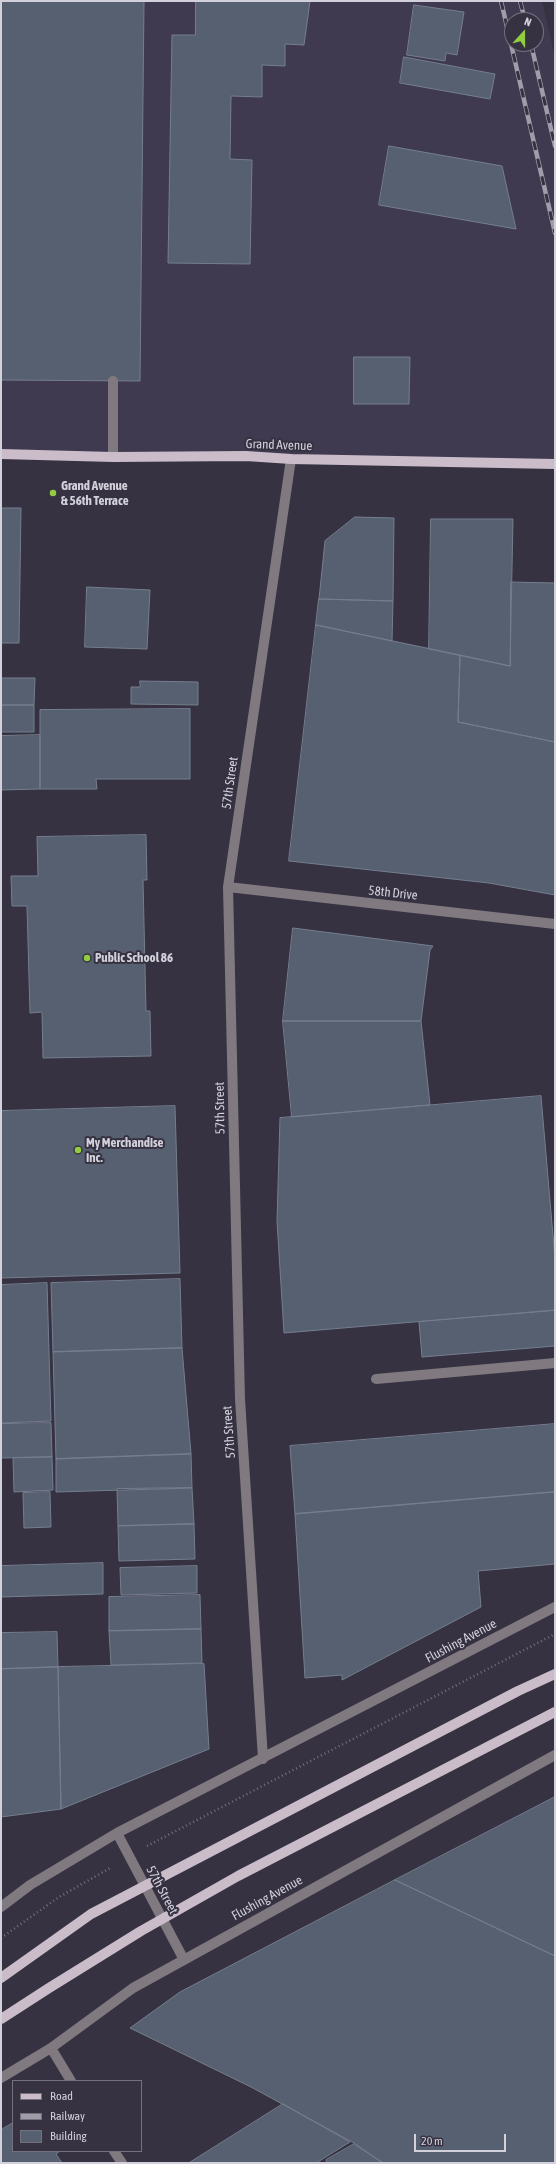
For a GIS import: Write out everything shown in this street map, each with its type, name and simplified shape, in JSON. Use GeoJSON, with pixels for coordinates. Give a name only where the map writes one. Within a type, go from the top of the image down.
{"type":"FeatureCollection","features":[{"type":"Feature","properties":{"kind":"main road","name":"Grand Avenue"},"geometry":{"type":"LineString","coordinates":[[1,454],[114,457],[246,456],[291,459],[555,464]]}},
{"type":"Feature","properties":{"kind":"main road"},"geometry":{"type":"LineString","coordinates":[[1,1978],[91,1914],[518,1690],[555,1674]]}},
{"type":"Feature","properties":{"kind":"main road"},"geometry":{"type":"LineString","coordinates":[[1,2020],[49,1988],[141,1931],[238,1876],[555,1712]]}},
{"type":"Feature","properties":{"kind":"street"},"geometry":{"type":"LineString","coordinates":[[113,381],[114,457]]}},
{"type":"Feature","properties":{"kind":"street","name":"57th Street"},"geometry":{"type":"LineString","coordinates":[[263,1759],[240,1399],[228,887],[291,459]]}},
{"type":"Feature","properties":{"kind":"street","name":"58th Drive"},"geometry":{"type":"LineString","coordinates":[[228,887],[555,924]]}},
{"type":"Feature","properties":{"kind":"street"},"geometry":{"type":"LineString","coordinates":[[376,1379],[555,1363]]}},
{"type":"Feature","properties":{"kind":"street","name":"Flushing Avenue"},"geometry":{"type":"LineString","coordinates":[[1,1907],[30,1885],[117,1833],[555,1607]]}},
{"type":"Feature","properties":{"kind":"street","name":"Flushing Avenue"},"geometry":{"type":"LineString","coordinates":[[1,2078],[50,2048],[133,1988],[183,1958],[555,1755]]}},
{"type":"Feature","properties":{"kind":"street","name":"57th Street"},"geometry":{"type":"LineString","coordinates":[[117,1833],[183,1958]]}},
{"type":"Feature","properties":{"kind":"street"},"geometry":{"type":"LineString","coordinates":[[50,2048],[70,2080]]}},
{"type":"Feature","properties":{"kind":"street"},"geometry":{"type":"LineString","coordinates":[[115,2152],[122,2163]]}},
{"type":"Feature","properties":{"kind":"path"},"geometry":{"type":"LineString","coordinates":[[146,1847],[555,1634]]}},
{"type":"Feature","properties":{"kind":"path"},"geometry":{"type":"LineString","coordinates":[[1,1938],[59,1897],[113,1866]]}},
{"type":"Feature","properties":{"kind":"shaded area"},"geometry":{"type":"Polygon","coordinates":[[[1,1],[542,1],[555,57],[555,464],[1,455],[1,1]]]}},
{"type":"Feature","properties":{"kind":"building"},"geometry":{"type":"Polygon","coordinates":[[[1,1],[144,1],[140,381],[1,380],[1,1]]]}},
{"type":"Feature","properties":{"kind":"building"},"geometry":{"type":"Polygon","coordinates":[[[196,1],[310,1],[304,45],[285,44],[285,66],[262,65],[262,97],[231,96],[230,159],[252,160],[250,264],[168,263],[172,35],[195,35],[196,1]]]}},
{"type":"Feature","properties":{"kind":"building"},"geometry":{"type":"Polygon","coordinates":[[[414,5],[464,12],[457,55],[446,53],[445,61],[407,55],[414,5]]]}},
{"type":"Feature","properties":{"kind":"building"},"geometry":{"type":"Polygon","coordinates":[[[404,57],[495,74],[490,99],[400,83],[404,57]]]}},
{"type":"Feature","properties":{"kind":"building"},"geometry":{"type":"Polygon","coordinates":[[[389,146],[502,166],[516,229],[379,205],[389,146]]]}},
{"type":"Feature","properties":{"kind":"building"},"geometry":{"type":"Polygon","coordinates":[[[354,357],[410,357],[409,404],[354,404],[354,357]]]}},
{"type":"Feature","properties":{"kind":"building"},"geometry":{"type":"Polygon","coordinates":[[[1,508],[21,508],[19,643],[1,643],[1,508]]]}},
{"type":"Feature","properties":{"kind":"building"},"geometry":{"type":"Polygon","coordinates":[[[355,517],[394,518],[393,601],[319,599],[325,541],[355,517]]]}},
{"type":"Feature","properties":{"kind":"building"},"geometry":{"type":"Polygon","coordinates":[[[431,519],[513,519],[510,666],[429,649],[431,519]]]}},
{"type":"Feature","properties":{"kind":"building"},"geometry":{"type":"Polygon","coordinates":[[[511,582],[555,583],[555,742],[458,722],[460,655],[510,666],[511,582]]]}},
{"type":"Feature","properties":{"kind":"building"},"geometry":{"type":"Polygon","coordinates":[[[87,587],[150,590],[147,649],[85,647],[87,587]]]}},
{"type":"Feature","properties":{"kind":"building"},"geometry":{"type":"Polygon","coordinates":[[[319,599],[393,601],[392,641],[316,625],[319,599]]]}},
{"type":"Feature","properties":{"kind":"building"},"geometry":{"type":"Polygon","coordinates":[[[316,625],[460,655],[458,722],[555,742],[555,895],[489,883],[289,861],[316,625]]]}},
{"type":"Feature","properties":{"kind":"building"},"geometry":{"type":"Polygon","coordinates":[[[1,678],[35,678],[34,705],[1,705],[1,678]]]}},
{"type":"Feature","properties":{"kind":"building"},"geometry":{"type":"Polygon","coordinates":[[[140,681],[198,682],[198,705],[131,704],[131,687],[140,687],[140,681]]]}},
{"type":"Feature","properties":{"kind":"building"},"geometry":{"type":"Polygon","coordinates":[[[1,705],[34,705],[34,732],[1,732],[1,705]]]}},
{"type":"Feature","properties":{"kind":"building"},"geometry":{"type":"Polygon","coordinates":[[[190,709],[190,779],[96,779],[97,789],[40,789],[40,710],[190,709]]]}},
{"type":"Feature","properties":{"kind":"building"},"geometry":{"type":"Polygon","coordinates":[[[40,735],[40,789],[1,790],[1,736],[40,735]]]}},
{"type":"Feature","properties":{"kind":"building","name":"Public School 86"},"geometry":{"type":"Polygon","coordinates":[[[146,835],[147,880],[143,880],[146,1011],[150,1011],[151,1056],[43,1058],[42,1012],[30,1013],[27,906],[12,906],[11,876],[38,876],[37,837],[146,835]]]}},
{"type":"Feature","properties":{"kind":"building"},"geometry":{"type":"Polygon","coordinates":[[[293,928],[433,946],[430,950],[421,1021],[283,1021],[293,928]]]}},
{"type":"Feature","properties":{"kind":"building"},"geometry":{"type":"Polygon","coordinates":[[[283,1021],[421,1021],[430,1105],[292,1117],[283,1021]]]}},
{"type":"Feature","properties":{"kind":"building"},"geometry":{"type":"Polygon","coordinates":[[[541,1096],[555,1259],[555,1310],[284,1333],[277,1221],[280,1118],[541,1096]]]}},
{"type":"Feature","properties":{"kind":"building"},"geometry":{"type":"Polygon","coordinates":[[[175,1106],[180,1273],[1,1278],[1,1111],[175,1106]]]}},
{"type":"Feature","properties":{"kind":"building"},"geometry":{"type":"Polygon","coordinates":[[[180,1279],[182,1348],[53,1352],[51,1283],[180,1279]]]}},
{"type":"Feature","properties":{"kind":"building"},"geometry":{"type":"Polygon","coordinates":[[[47,1283],[51,1421],[1,1423],[1,1285],[47,1283]]]}},
{"type":"Feature","properties":{"kind":"building"},"geometry":{"type":"Polygon","coordinates":[[[555,1311],[555,1346],[422,1357],[419,1322],[555,1311]]]}},
{"type":"Feature","properties":{"kind":"building"},"geometry":{"type":"Polygon","coordinates":[[[182,1348],[191,1454],[56,1459],[53,1352],[182,1348]]]}},
{"type":"Feature","properties":{"kind":"building"},"geometry":{"type":"Polygon","coordinates":[[[51,1423],[52,1457],[1,1458],[1,1424],[51,1423]]]}},
{"type":"Feature","properties":{"kind":"building"},"geometry":{"type":"Polygon","coordinates":[[[555,1424],[555,1492],[295,1514],[290,1446],[555,1424]]]}},
{"type":"Feature","properties":{"kind":"building"},"geometry":{"type":"Polygon","coordinates":[[[191,1454],[192,1488],[56,1492],[56,1459],[191,1454]]]}},
{"type":"Feature","properties":{"kind":"building"},"geometry":{"type":"Polygon","coordinates":[[[52,1457],[53,1490],[14,1492],[13,1458],[52,1457]]]}},
{"type":"Feature","properties":{"kind":"building"},"geometry":{"type":"Polygon","coordinates":[[[192,1488],[194,1524],[118,1526],[117,1489],[192,1488]]]}},
{"type":"Feature","properties":{"kind":"building"},"geometry":{"type":"Polygon","coordinates":[[[50,1492],[51,1527],[24,1528],[23,1493],[50,1492]]]}},
{"type":"Feature","properties":{"kind":"building"},"geometry":{"type":"Polygon","coordinates":[[[555,1492],[555,1564],[478,1571],[481,1607],[342,1680],[342,1675],[305,1678],[295,1514],[555,1492]]]}},
{"type":"Feature","properties":{"kind":"building"},"geometry":{"type":"Polygon","coordinates":[[[194,1524],[195,1559],[119,1561],[118,1526],[194,1524]]]}},
{"type":"Feature","properties":{"kind":"building"},"geometry":{"type":"Polygon","coordinates":[[[103,1563],[103,1594],[1,1597],[1,1566],[103,1563]]]}},
{"type":"Feature","properties":{"kind":"building"},"geometry":{"type":"Polygon","coordinates":[[[197,1566],[197,1593],[121,1595],[120,1568],[197,1566]]]}},
{"type":"Feature","properties":{"kind":"building"},"geometry":{"type":"Polygon","coordinates":[[[200,1595],[201,1629],[109,1631],[109,1597],[200,1595]]]}},
{"type":"Feature","properties":{"kind":"building"},"geometry":{"type":"Polygon","coordinates":[[[201,1629],[202,1663],[111,1665],[109,1631],[201,1629]]]}},
{"type":"Feature","properties":{"kind":"building"},"geometry":{"type":"Polygon","coordinates":[[[57,1632],[58,1667],[1,1669],[1,1633],[57,1632]]]}},
{"type":"Feature","properties":{"kind":"building"},"geometry":{"type":"Polygon","coordinates":[[[204,1664],[209,1749],[61,1809],[58,1667],[204,1664]]]}},
{"type":"Feature","properties":{"kind":"building"},"geometry":{"type":"Polygon","coordinates":[[[58,1667],[61,1809],[1,1817],[1,1669],[58,1667]]]}},
{"type":"Feature","properties":{"kind":"building"},"geometry":{"type":"Polygon","coordinates":[[[555,1797],[555,1956],[395,1880],[555,1797]]]}},
{"type":"Feature","properties":{"kind":"building"},"geometry":{"type":"Polygon","coordinates":[[[395,1880],[555,1956],[555,2163],[383,2163],[354,2143],[251,2087],[130,2028],[180,1992],[395,1880]]]}},
{"type":"Feature","properties":{"kind":"building"},"geometry":{"type":"Polygon","coordinates":[[[283,2104],[350,2142],[316,2163],[189,2163],[283,2104]]]}},
{"type":"Feature","properties":{"kind":"building"},"geometry":{"type":"Polygon","coordinates":[[[12,2124],[12,2152],[59,2152],[56,2154],[62,2163],[1,2163],[1,2130],[12,2124]]]}},
{"type":"Feature","properties":{"kind":"building"},"geometry":{"type":"Polygon","coordinates":[[[354,2144],[383,2163],[327,2163],[326,2160],[354,2144]]]}},
{"type":"Feature","properties":{"kind":"railway"},"geometry":{"type":"LineString","coordinates":[[501,1],[555,233]]}},
{"type":"Feature","properties":{"kind":"railway"},"geometry":{"type":"LineString","coordinates":[[520,1],[523,12]]}},
{"type":"Feature","properties":{"kind":"railway"},"geometry":{"type":"LineString","coordinates":[[533,52],[555,146]]}},
{"type":"Feature","properties":{"kind":"place","name":"Grand Avenue & 56th Terrace"},"geometry":{"type":"Point","coordinates":[53,493]}},
{"type":"Feature","properties":{"kind":"place","name":"Public School 86"},"geometry":{"type":"Point","coordinates":[87,958]}},
{"type":"Feature","properties":{"kind":"place","name":"My Merchandise Inc."},"geometry":{"type":"Point","coordinates":[78,1150]}}]}
